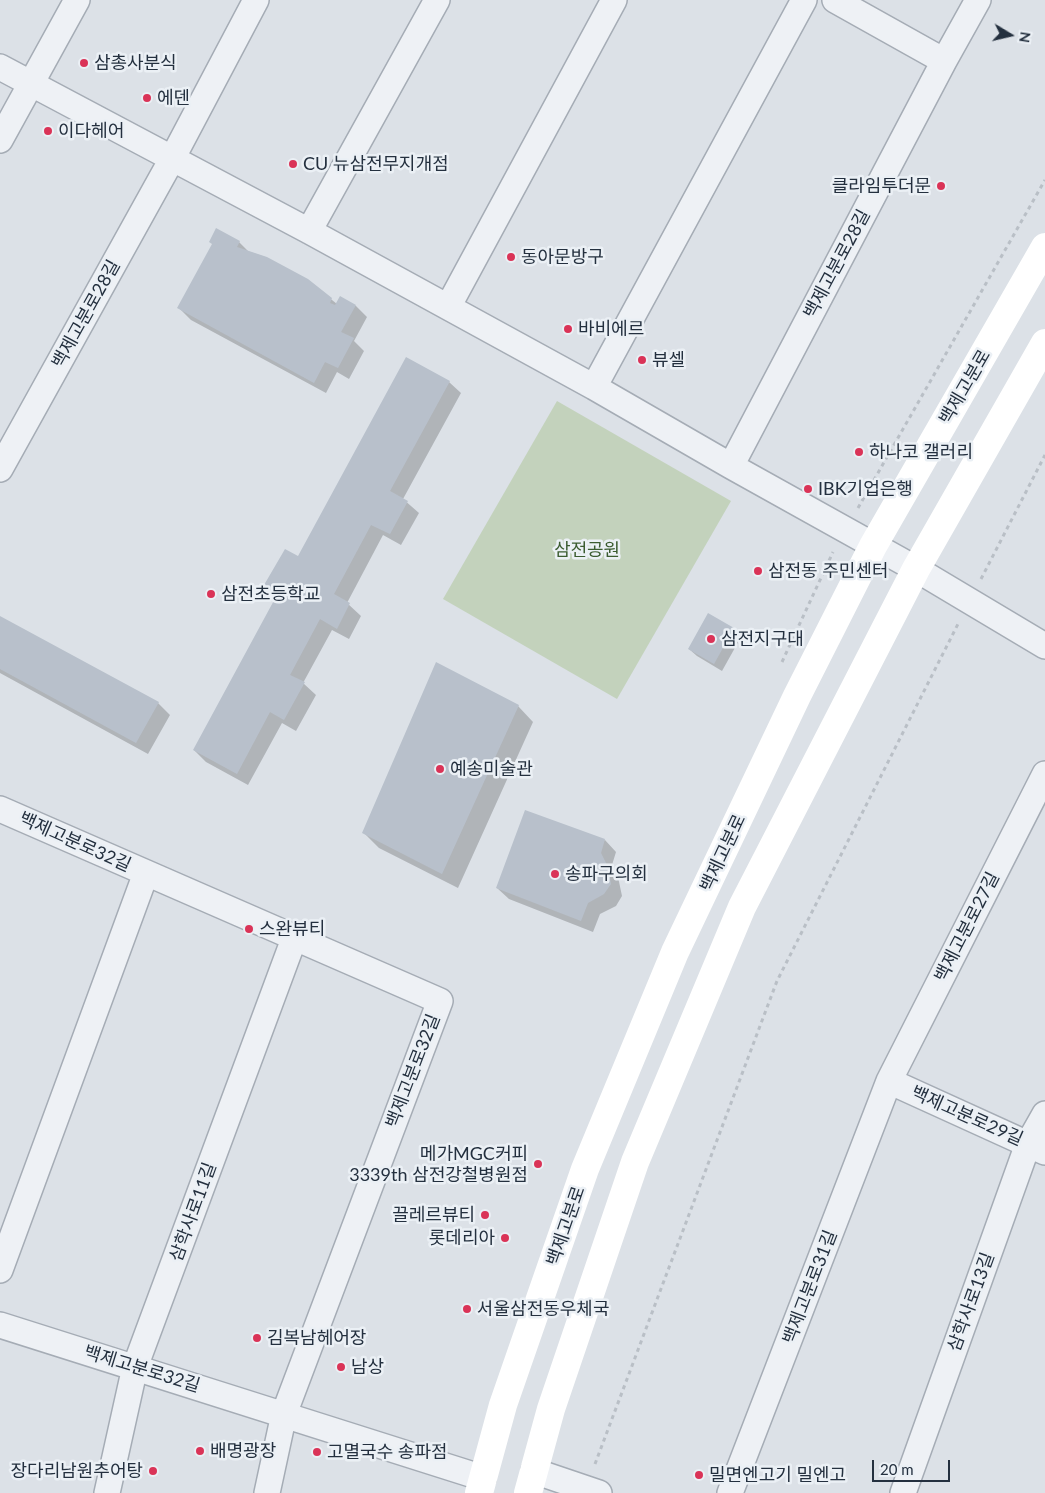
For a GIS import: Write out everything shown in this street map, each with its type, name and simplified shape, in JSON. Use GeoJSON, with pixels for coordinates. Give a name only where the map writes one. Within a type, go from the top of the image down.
{"type":"FeatureCollection","features":[{"type":"Feature","properties":{"kind":"main road","name":"백제고분로"},"geometry":{"type":"LineString","coordinates":[[481,1485],[504,1405],[585,1169],[675,952],[798,696],[873,546],[1045,247]]}},
{"type":"Feature","properties":{"kind":"main road"},"geometry":{"type":"LineString","coordinates":[[531,1482],[551,1410],[635,1162],[738,916],[916,569],[1045,343]]}},
{"type":"Feature","properties":{"kind":"street"},"geometry":{"type":"LineString","coordinates":[[0,140],[77,0]]}},
{"type":"Feature","properties":{"kind":"street","name":"백제고분로28길"},"geometry":{"type":"LineString","coordinates":[[0,469],[172,158],[256,0]]}},
{"type":"Feature","properties":{"kind":"street"},"geometry":{"type":"LineString","coordinates":[[309,231],[437,0]]}},
{"type":"Feature","properties":{"kind":"street"},"geometry":{"type":"LineString","coordinates":[[448,307],[614,0]]}},
{"type":"Feature","properties":{"kind":"street"},"geometry":{"type":"LineString","coordinates":[[594,387],[804,0]]}},
{"type":"Feature","properties":{"kind":"street"},"geometry":{"type":"LineString","coordinates":[[835,0],[944,61]]}},
{"type":"Feature","properties":{"kind":"street","name":"백제고분로28길"},"geometry":{"type":"LineString","coordinates":[[731,466],[978,0]]}},
{"type":"Feature","properties":{"kind":"street"},"geometry":{"type":"LineString","coordinates":[[0,67],[309,231],[594,387],[916,569],[1045,646]]}},
{"type":"Feature","properties":{"kind":"street","name":"백제고분로27길"},"geometry":{"type":"LineString","coordinates":[[889,1081],[1045,774]]}},
{"type":"Feature","properties":{"kind":"street","name":"백제고분로32길"},"geometry":{"type":"LineString","coordinates":[[1,814],[296,936],[440,1001],[284,1414],[267,1493]]}},
{"type":"Feature","properties":{"kind":"street","name":"백제고분로32길"},"geometry":{"type":"LineString","coordinates":[[0,1270],[146,873]]}},
{"type":"Feature","properties":{"kind":"street","name":"삼학사로11길"},"geometry":{"type":"LineString","coordinates":[[107,1493],[135,1367],[296,936]]}},
{"type":"Feature","properties":{"kind":"street","name":"백제고분로29길"},"geometry":{"type":"LineString","coordinates":[[889,1081],[1037,1148]]}},
{"type":"Feature","properties":{"kind":"street","name":"백제고분로31길"},"geometry":{"type":"LineString","coordinates":[[730,1493],[889,1081]]}},
{"type":"Feature","properties":{"kind":"street","name":"삼학사로13길"},"geometry":{"type":"LineString","coordinates":[[903,1493],[1037,1148],[1045,1114]]}},
{"type":"Feature","properties":{"kind":"street","name":"백제고분로32길"},"geometry":{"type":"LineString","coordinates":[[0,1325],[284,1414],[481,1485]]}},
{"type":"Feature","properties":{"kind":"street"},"geometry":{"type":"LineString","coordinates":[[531,1482],[593,1491]]}},
{"type":"Feature","properties":{"kind":"path"},"geometry":{"type":"LineString","coordinates":[[593,1491],[777,981],[1045,455]]}},
{"type":"Feature","properties":{"kind":"green space","name":"삼전공원"},"geometry":{"type":"Polygon","coordinates":[[[557,401],[731,501],[617,699],[443,599],[557,401]]]}},
{"type":"Feature","properties":{"kind":"building"},"geometry":{"type":"Polygon","coordinates":[[[216,228],[240,241],[237,247],[267,257],[308,279],[332,298],[330,303],[335,305],[340,296],[356,305],[341,332],[354,338],[338,368],[325,362],[314,383],[177,308],[212,244],[209,242],[216,228]]]}},
{"type":"Feature","properties":{"kind":"building"},"geometry":{"type":"Polygon","coordinates":[[[406,357],[450,381],[390,491],[408,501],[390,534],[371,525],[334,594],[350,603],[337,629],[320,619],[290,675],[305,682],[284,720],[270,712],[237,774],[193,750],[278,593],[264,585],[285,549],[298,556],[406,357]]]}},
{"type":"Feature","properties":{"kind":"building","name":"삼전지구대"},"geometry":{"type":"Polygon","coordinates":[[[708,613],[734,628],[714,664],[688,649],[708,613]]]}},
{"type":"Feature","properties":{"kind":"building"},"geometry":{"type":"Polygon","coordinates":[[[0,616],[159,702],[136,743],[0,669],[0,616]]]}},
{"type":"Feature","properties":{"kind":"building","name":"예송미술관"},"geometry":{"type":"Polygon","coordinates":[[[436,662],[519,705],[442,874],[362,833],[436,662]]]}},
{"type":"Feature","properties":{"kind":"building","name":"송파구의회"},"geometry":{"type":"Polygon","coordinates":[[[525,810],[605,839],[601,853],[607,865],[611,884],[604,894],[588,903],[581,921],[496,888],[525,810]]]}},
{"type":"Feature","properties":{"kind":"place","name":"삼총사분식"},"geometry":{"type":"Point","coordinates":[84,63]}},
{"type":"Feature","properties":{"kind":"place","name":"에덴"},"geometry":{"type":"Point","coordinates":[147,98]}},
{"type":"Feature","properties":{"kind":"place","name":"이다헤어"},"geometry":{"type":"Point","coordinates":[48,131]}},
{"type":"Feature","properties":{"kind":"place","name":"CU 뉴삼전무지개점"},"geometry":{"type":"Point","coordinates":[293,164]}},
{"type":"Feature","properties":{"kind":"place","name":"클라임투더문"},"geometry":{"type":"Point","coordinates":[941,186]}},
{"type":"Feature","properties":{"kind":"place","name":"동아문방구"},"geometry":{"type":"Point","coordinates":[511,257]}},
{"type":"Feature","properties":{"kind":"place","name":"바비에르"},"geometry":{"type":"Point","coordinates":[568,329]}},
{"type":"Feature","properties":{"kind":"place","name":"뷰셀"},"geometry":{"type":"Point","coordinates":[642,360]}},
{"type":"Feature","properties":{"kind":"place","name":"하나코 갤러리"},"geometry":{"type":"Point","coordinates":[859,452]}},
{"type":"Feature","properties":{"kind":"place","name":"IBK기업은행"},"geometry":{"type":"Point","coordinates":[808,489]}},
{"type":"Feature","properties":{"kind":"place","name":"삼전동 주민센터"},"geometry":{"type":"Point","coordinates":[758,571]}},
{"type":"Feature","properties":{"kind":"place","name":"삼전초등학교"},"geometry":{"type":"Point","coordinates":[211,594]}},
{"type":"Feature","properties":{"kind":"place","name":"삼전지구대"},"geometry":{"type":"Point","coordinates":[711,639]}},
{"type":"Feature","properties":{"kind":"place","name":"예송미술관"},"geometry":{"type":"Point","coordinates":[440,769]}},
{"type":"Feature","properties":{"kind":"place","name":"송파구의회"},"geometry":{"type":"Point","coordinates":[555,874]}},
{"type":"Feature","properties":{"kind":"place","name":"스완뷰티"},"geometry":{"type":"Point","coordinates":[249,929]}},
{"type":"Feature","properties":{"kind":"place","name":"메가MGC커피 3339th 삼전강철병원점"},"geometry":{"type":"Point","coordinates":[538,1164]}},
{"type":"Feature","properties":{"kind":"place","name":"끌레르뷰티"},"geometry":{"type":"Point","coordinates":[485,1215]}},
{"type":"Feature","properties":{"kind":"place","name":"롯데리아"},"geometry":{"type":"Point","coordinates":[505,1238]}},
{"type":"Feature","properties":{"kind":"place","name":"서울삼전동우체국"},"geometry":{"type":"Point","coordinates":[467,1309]}},
{"type":"Feature","properties":{"kind":"place","name":"김복남헤어장"},"geometry":{"type":"Point","coordinates":[257,1338]}},
{"type":"Feature","properties":{"kind":"place","name":"남상"},"geometry":{"type":"Point","coordinates":[341,1367]}},
{"type":"Feature","properties":{"kind":"place","name":"배명광장"},"geometry":{"type":"Point","coordinates":[200,1451]}},
{"type":"Feature","properties":{"kind":"place","name":"고멸국수 송파점"},"geometry":{"type":"Point","coordinates":[317,1452]}},
{"type":"Feature","properties":{"kind":"place","name":"장다리남원추어탕"},"geometry":{"type":"Point","coordinates":[153,1471]}},
{"type":"Feature","properties":{"kind":"place","name":"밀면엔고기 밀엔고"},"geometry":{"type":"Point","coordinates":[699,1475]}}]}
